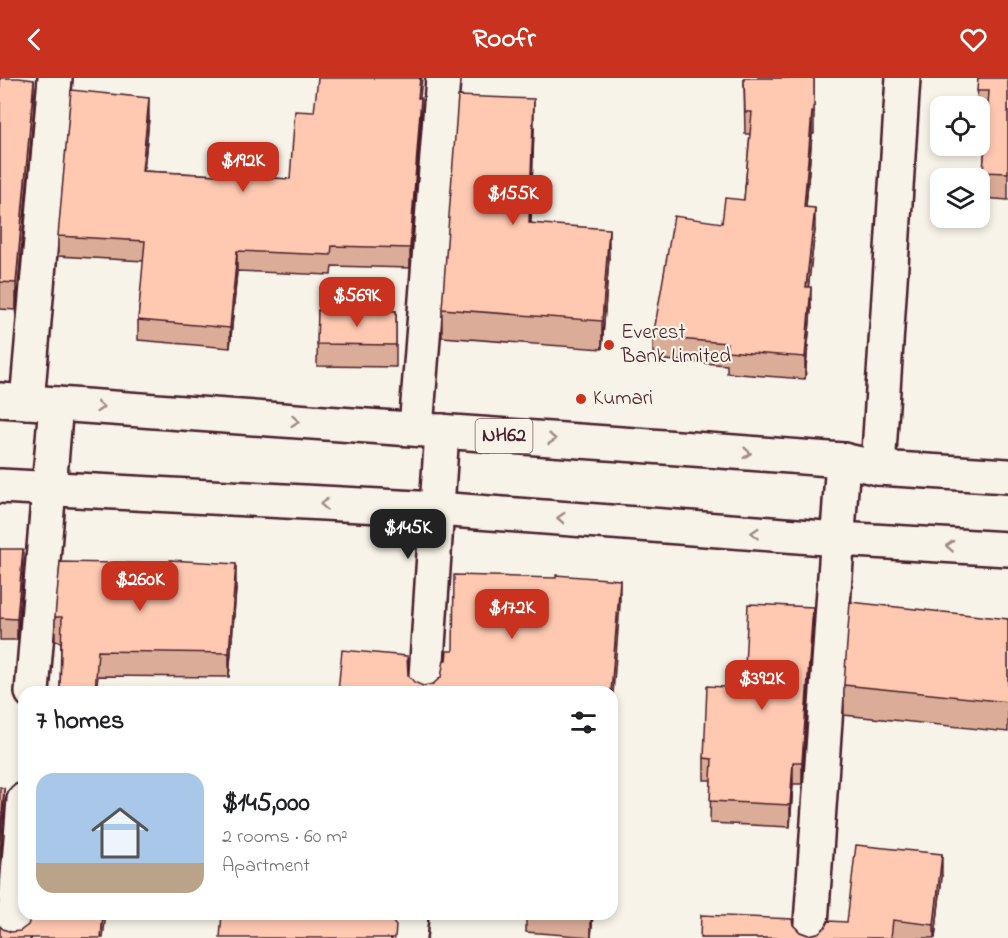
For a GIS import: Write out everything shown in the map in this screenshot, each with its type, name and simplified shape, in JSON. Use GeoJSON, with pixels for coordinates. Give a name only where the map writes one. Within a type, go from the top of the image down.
{"type":"FeatureCollection","features":[{"type":"Feature","properties":{"kind":"street"},"geometry":{"type":"LineString","coordinates":[[33,686],[48,490],[28,402],[55,78]]}},
{"type":"Feature","properties":{"kind":"street"},"geometry":{"type":"LineString","coordinates":[[425,686],[437,509],[429,430],[443,78]]}},
{"type":"Feature","properties":{"kind":"street"},"geometry":{"type":"LineString","coordinates":[[878,468],[903,78]]}},
{"type":"Feature","properties":{"kind":"street","name":"NH62"},"geometry":{"type":"LineString","coordinates":[[28,402],[843,460],[878,468],[1008,476]]}},
{"type":"Feature","properties":{"kind":"street"},"geometry":{"type":"LineString","coordinates":[[810,938],[843,460]]}},
{"type":"Feature","properties":{"kind":"street"},"geometry":{"type":"LineString","coordinates":[[0,486],[437,509],[838,539],[1008,549]]}},
{"type":"Feature","properties":{"kind":"street"},"geometry":{"type":"LineString","coordinates":[[13,938],[18,875]]}},
{"type":"Feature","properties":{"kind":"street"},"geometry":{"type":"LineString","coordinates":[[409,938],[410,920]]}},
{"type":"Feature","properties":{"kind":"building"},"geometry":{"type":"Polygon","coordinates":[[[0,78],[34,80],[16,283],[0,282],[0,78]]]}},
{"type":"Feature","properties":{"kind":"building"},"geometry":{"type":"Polygon","coordinates":[[[318,78],[420,78],[418,98],[421,98],[410,248],[332,246],[331,255],[237,251],[230,328],[138,320],[145,241],[58,236],[71,90],[149,98],[142,171],[290,179],[295,111],[314,112],[318,78]]]}},
{"type":"Feature","properties":{"kind":"building"},"geometry":{"type":"Polygon","coordinates":[[[744,78],[814,78],[814,112],[812,112],[804,207],[815,208],[806,287],[811,287],[805,357],[727,351],[727,343],[653,337],[674,216],[722,223],[725,198],[744,200],[752,112],[745,112],[744,78]]]}},
{"type":"Feature","properties":{"kind":"building"},"geometry":{"type":"Polygon","coordinates":[[[978,78],[1008,78],[1008,173],[990,172],[990,168],[983,168],[984,156],[990,156],[990,96],[989,91],[977,91],[978,78]]]}},
{"type":"Feature","properties":{"kind":"building"},"geometry":{"type":"Polygon","coordinates":[[[458,96],[534,99],[529,223],[609,229],[602,321],[442,309],[458,96]]]}},
{"type":"Feature","properties":{"kind":"building"},"geometry":{"type":"Polygon","coordinates":[[[318,310],[396,311],[396,345],[317,344],[318,310]]]}},
{"type":"Feature","properties":{"kind":"building"},"geometry":{"type":"Polygon","coordinates":[[[0,549],[23,549],[17,619],[0,618],[0,549]]]}},
{"type":"Feature","properties":{"kind":"building"},"geometry":{"type":"Polygon","coordinates":[[[170,560],[236,564],[229,653],[98,651],[95,686],[60,686],[62,617],[55,617],[60,562],[170,564],[170,560]]]}},
{"type":"Feature","properties":{"kind":"building"},"geometry":{"type":"Polygon","coordinates":[[[454,575],[556,578],[556,575],[620,580],[611,686],[423,686],[433,684],[441,677],[447,651],[453,651],[454,575]]]}},
{"type":"Feature","properties":{"kind":"building"},"geometry":{"type":"Polygon","coordinates":[[[850,602],[1008,619],[1008,702],[844,685],[850,602]]]}},
{"type":"Feature","properties":{"kind":"building"},"geometry":{"type":"Polygon","coordinates":[[[748,604],[813,607],[802,762],[793,762],[790,805],[710,801],[712,759],[704,758],[707,686],[744,688],[748,604]]]}},
{"type":"Feature","properties":{"kind":"building"},"geometry":{"type":"Polygon","coordinates":[[[342,650],[407,656],[408,675],[414,682],[423,686],[339,686],[342,650]]]}},
{"type":"Feature","properties":{"kind":"building"},"geometry":{"type":"Polygon","coordinates":[[[0,787],[4,788],[0,841],[0,787]]]}},
{"type":"Feature","properties":{"kind":"building"},"geometry":{"type":"Polygon","coordinates":[[[856,845],[942,854],[934,925],[893,920],[891,938],[700,938],[701,915],[792,919],[793,925],[800,932],[808,935],[818,933],[828,921],[847,922],[856,845]]]}},
{"type":"Feature","properties":{"kind":"building"},"geometry":{"type":"Polygon","coordinates":[[[30,920],[102,920],[101,938],[0,938],[0,926],[11,932],[20,931],[28,925],[30,920]]]}},
{"type":"Feature","properties":{"kind":"building"},"geometry":{"type":"Polygon","coordinates":[[[222,920],[392,920],[396,926],[395,938],[220,938],[222,920]]]}},
{"type":"Feature","properties":{"kind":"place","name":"Everest Bank Limited"},"geometry":{"type":"Point","coordinates":[609,345]}},
{"type":"Feature","properties":{"kind":"place","name":"Kumari"},"geometry":{"type":"Point","coordinates":[581,399]}}]}
